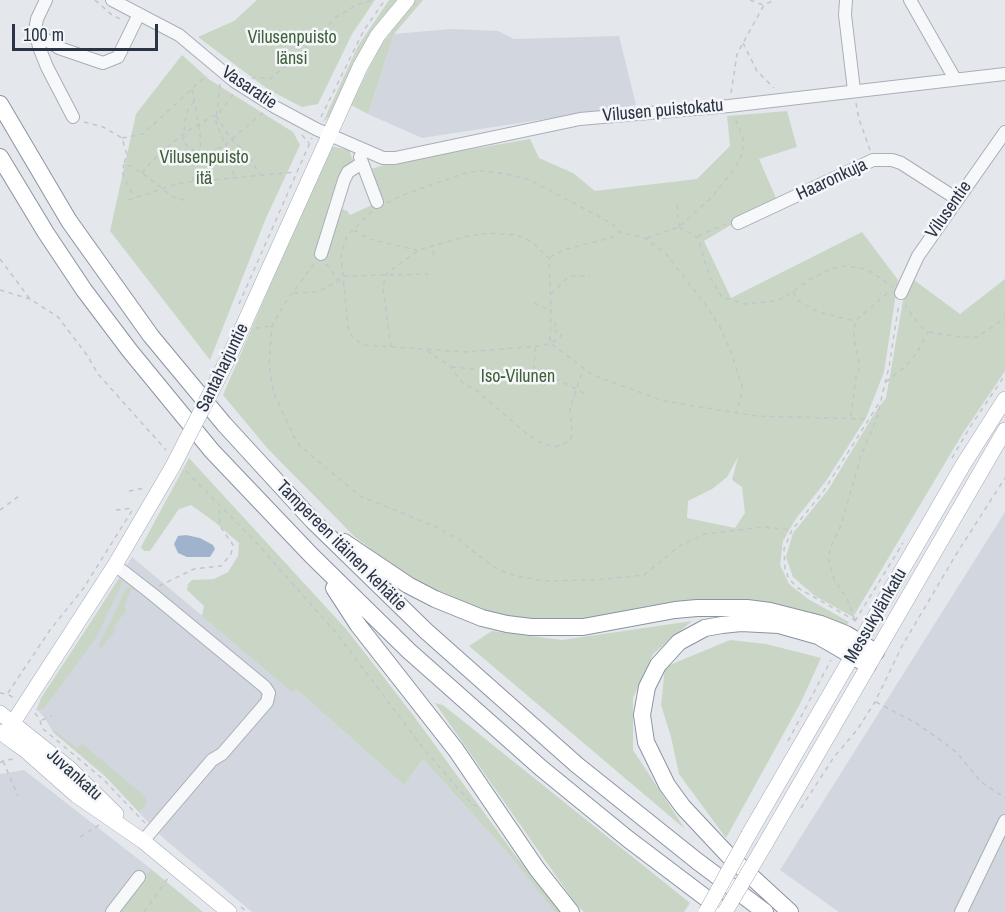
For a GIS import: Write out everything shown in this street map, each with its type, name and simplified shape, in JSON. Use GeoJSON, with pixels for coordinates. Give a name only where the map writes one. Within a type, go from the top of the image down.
{"type":"FeatureCollection","features":[{"type":"Feature","properties":{"kind":"highway","name":"Tampereen itäinen kehätie"},"geometry":{"type":"LineString","coordinates":[[0,104],[69,221],[151,336],[224,424],[313,521],[426,631],[577,765],[641,818],[765,912]]}},
{"type":"Feature","properties":{"kind":"highway","name":"Tampereen itäinen kehätie"},"geometry":{"type":"LineString","coordinates":[[0,157],[84,290],[130,351],[212,451],[311,555],[409,651],[541,768],[628,839],[724,912]]}},
{"type":"Feature","properties":{"kind":"highway"},"geometry":{"type":"LineString","coordinates":[[313,521],[417,590],[460,610],[507,624],[531,627],[583,627],[675,610],[739,608],[770,611],[860,637],[872,658]]}},
{"type":"Feature","properties":{"kind":"highway"},"geometry":{"type":"LineString","coordinates":[[311,555],[358,625],[456,750],[537,869],[571,912]]}},
{"type":"Feature","properties":{"kind":"highway"},"geometry":{"type":"LineString","coordinates":[[790,912],[728,855],[683,807],[667,785],[646,742],[642,715],[645,694],[651,675],[667,652],[692,634],[722,625],[741,623],[779,625],[818,636],[860,637]]}},
{"type":"Feature","properties":{"kind":"main road","name":"Santaharjuntie"},"geometry":{"type":"LineString","coordinates":[[4,733],[179,468],[328,135],[368,52],[406,0]]}},
{"type":"Feature","properties":{"kind":"main road","name":"Messukylänkatu"},"geometry":{"type":"LineString","coordinates":[[706,912],[860,637],[1005,399]]}},
{"type":"Feature","properties":{"kind":"main road","name":"Messukylänkatu"},"geometry":{"type":"LineString","coordinates":[[724,912],[1005,430]]}},
{"type":"Feature","properties":{"kind":"main road","name":"Juvankatu"},"geometry":{"type":"LineString","coordinates":[[0,713],[4,733],[69,768],[233,908]]}},
{"type":"Feature","properties":{"kind":"street"},"geometry":{"type":"LineString","coordinates":[[46,0],[37,19],[35,30],[47,67],[73,117]]}},
{"type":"Feature","properties":{"kind":"street","name":"Vasaratie"},"geometry":{"type":"LineString","coordinates":[[112,0],[179,35],[241,85],[328,135]]}},
{"type":"Feature","properties":{"kind":"street"},"geometry":{"type":"LineString","coordinates":[[846,0],[845,15],[854,90]]}},
{"type":"Feature","properties":{"kind":"street"},"geometry":{"type":"LineString","coordinates":[[910,0],[955,79]]}},
{"type":"Feature","properties":{"kind":"street"},"geometry":{"type":"LineString","coordinates":[[35,30],[59,48],[103,63],[118,57],[139,14]]}},
{"type":"Feature","properties":{"kind":"street","name":"Vilusen puistokatu"},"geometry":{"type":"LineString","coordinates":[[328,135],[383,158],[395,158],[580,119],[786,99],[1005,74]]}},
{"type":"Feature","properties":{"kind":"street","name":"Vilusentie"},"geometry":{"type":"LineString","coordinates":[[898,293],[918,255],[1005,132]]}},
{"type":"Feature","properties":{"kind":"street"},"geometry":{"type":"LineString","coordinates":[[356,147],[375,206]]}},
{"type":"Feature","properties":{"kind":"street","name":"Haaronkuja"},"geometry":{"type":"LineString","coordinates":[[738,224],[873,160],[891,160],[901,163],[957,199]]}},
{"type":"Feature","properties":{"kind":"street"},"geometry":{"type":"LineString","coordinates":[[321,254],[344,180],[348,172],[362,163]]}},
{"type":"Feature","properties":{"kind":"street"},"geometry":{"type":"LineString","coordinates":[[115,565],[151,592],[265,687],[269,693],[267,702],[222,754],[209,764],[148,836]]}},
{"type":"Feature","properties":{"kind":"street"},"geometry":{"type":"LineString","coordinates":[[961,912],[1005,821]]}},
{"type":"Feature","properties":{"kind":"street"},"geometry":{"type":"LineString","coordinates":[[112,912],[139,877]]}},
{"type":"Feature","properties":{"kind":"path"},"geometry":{"type":"LineString","coordinates":[[142,173],[184,133],[220,112],[241,85],[255,77],[270,79],[302,52],[336,17],[358,4],[375,0]]}},
{"type":"Feature","properties":{"kind":"path"},"geometry":{"type":"LineString","coordinates":[[750,0],[764,5]]}},
{"type":"Feature","properties":{"kind":"path"},"geometry":{"type":"LineString","coordinates":[[645,238],[679,227],[711,198],[741,157],[743,138],[729,105],[734,65],[743,41],[764,5],[773,0]]}},
{"type":"Feature","properties":{"kind":"path"},"geometry":{"type":"LineString","coordinates":[[743,41],[757,71],[786,99]]}},
{"type":"Feature","properties":{"kind":"path"},"geometry":{"type":"LineString","coordinates":[[73,117],[80,122],[103,127],[122,138],[143,134],[211,73]]}},
{"type":"Feature","properties":{"kind":"path"},"geometry":{"type":"LineString","coordinates":[[221,80],[216,122],[234,166],[234,176]]}},
{"type":"Feature","properties":{"kind":"path"},"geometry":{"type":"LineString","coordinates":[[192,88],[199,123],[201,160],[192,181]]}},
{"type":"Feature","properties":{"kind":"path"},"geometry":{"type":"LineString","coordinates":[[854,90],[859,119],[873,160]]}},
{"type":"Feature","properties":{"kind":"path"},"geometry":{"type":"LineString","coordinates":[[194,102],[189,106],[183,142],[186,146],[200,152],[211,152],[225,145],[264,111]]}},
{"type":"Feature","properties":{"kind":"path"},"geometry":{"type":"LineString","coordinates":[[216,115],[231,139],[245,151],[260,174]]}},
{"type":"Feature","properties":{"kind":"path"},"geometry":{"type":"LineString","coordinates":[[122,138],[127,155],[122,172],[134,198]]}},
{"type":"Feature","properties":{"kind":"path"},"geometry":{"type":"LineString","coordinates":[[124,163],[164,188],[173,197],[184,200]]}},
{"type":"Feature","properties":{"kind":"path"},"geometry":{"type":"LineString","coordinates":[[559,321],[553,330],[562,334],[559,339],[535,347],[465,352],[365,345],[353,338],[348,327],[341,254],[347,236],[375,206],[468,172],[486,171],[530,180],[613,224],[619,232],[645,238],[667,255],[720,327],[742,386],[736,412]]}},
{"type":"Feature","properties":{"kind":"path"},"geometry":{"type":"LineString","coordinates":[[128,200],[192,181],[297,172]]}},
{"type":"Feature","properties":{"kind":"path"},"geometry":{"type":"LineString","coordinates":[[677,206],[679,227]]}},
{"type":"Feature","properties":{"kind":"path"},"geometry":{"type":"LineString","coordinates":[[697,237],[727,224],[738,224]]}},
{"type":"Feature","properties":{"kind":"path"},"geometry":{"type":"LineString","coordinates":[[679,227],[697,237],[710,277],[722,297],[745,304],[775,301],[831,269],[846,266],[861,268],[873,273],[898,293],[919,325],[928,332],[977,337],[1005,318]]}},
{"type":"Feature","properties":{"kind":"path"},"geometry":{"type":"LineString","coordinates":[[353,229],[369,239],[420,250]]}},
{"type":"Feature","properties":{"kind":"path"},"geometry":{"type":"LineString","coordinates":[[549,258],[564,250],[613,237],[619,232]]}},
{"type":"Feature","properties":{"kind":"path"},"geometry":{"type":"LineString","coordinates":[[391,348],[383,287],[386,274],[420,250],[463,237],[488,233],[517,235],[532,242],[549,258],[550,343]]}},
{"type":"Feature","properties":{"kind":"path"},"geometry":{"type":"LineString","coordinates":[[433,255],[434,246]]}},
{"type":"Feature","properties":{"kind":"path"},"geometry":{"type":"LineString","coordinates":[[344,286],[328,269],[321,254],[273,326],[268,364],[273,391],[300,446],[360,496],[458,539],[502,571],[545,581],[644,575],[679,546],[705,534],[763,527],[792,530]]}},
{"type":"Feature","properties":{"kind":"path"},"geometry":{"type":"LineString","coordinates":[[0,259],[30,299]]}},
{"type":"Feature","properties":{"kind":"path"},"geometry":{"type":"LineString","coordinates":[[344,276],[428,274]]}},
{"type":"Feature","properties":{"kind":"path"},"geometry":{"type":"LineString","coordinates":[[550,294],[566,279],[576,275],[590,277]]}},
{"type":"Feature","properties":{"kind":"path"},"geometry":{"type":"LineString","coordinates":[[293,293],[317,292],[339,281]]}},
{"type":"Feature","properties":{"kind":"path"},"geometry":{"type":"LineString","coordinates":[[0,290],[30,299],[58,317],[87,355],[98,374],[167,451]]}},
{"type":"Feature","properties":{"kind":"path"},"geometry":{"type":"LineString","coordinates":[[793,291],[799,301],[818,312],[855,321],[898,293]]}},
{"type":"Feature","properties":{"kind":"path"},"geometry":{"type":"LineString","coordinates":[[860,637],[847,599],[834,579],[828,558],[842,525],[861,456],[879,413],[898,293]]}},
{"type":"Feature","properties":{"kind":"path"},"geometry":{"type":"LineString","coordinates":[[534,303],[551,311]]}},
{"type":"Feature","properties":{"kind":"path"},"geometry":{"type":"LineString","coordinates":[[850,417],[855,377],[860,367],[854,339],[855,321]]}},
{"type":"Feature","properties":{"kind":"path"},"geometry":{"type":"LineString","coordinates":[[241,332],[273,326]]}},
{"type":"Feature","properties":{"kind":"path"},"geometry":{"type":"LineString","coordinates":[[885,383],[908,365],[928,332]]}},
{"type":"Feature","properties":{"kind":"path"},"geometry":{"type":"LineString","coordinates":[[550,343],[583,368],[614,384],[664,401],[774,417],[868,419]]}},
{"type":"Feature","properties":{"kind":"path"},"geometry":{"type":"LineString","coordinates":[[534,370],[535,347]]}},
{"type":"Feature","properties":{"kind":"path"},"geometry":{"type":"LineString","coordinates":[[425,350],[452,367],[462,382],[477,391],[525,433],[539,442],[555,447],[570,441],[572,434],[570,409],[583,368]]}},
{"type":"Feature","properties":{"kind":"path"},"geometry":{"type":"LineString","coordinates":[[452,367],[496,371],[508,376],[524,375],[534,370],[549,374],[584,393]]}},
{"type":"Feature","properties":{"kind":"path"},"geometry":{"type":"LineString","coordinates":[[860,637],[789,579],[783,559],[784,549],[792,530],[823,492],[880,400]]}},
{"type":"Feature","properties":{"kind":"path"},"geometry":{"type":"LineString","coordinates":[[158,451],[161,444]]}},
{"type":"Feature","properties":{"kind":"path"},"geometry":{"type":"LineString","coordinates":[[179,468],[254,540],[338,635],[423,747],[472,804],[481,809]]}},
{"type":"Feature","properties":{"kind":"path"},"geometry":{"type":"LineString","coordinates":[[799,811],[834,757],[857,730],[875,702],[902,646],[1005,478]]}},
{"type":"Feature","properties":{"kind":"path"},"geometry":{"type":"LineString","coordinates":[[129,491],[148,488],[143,494]]}},
{"type":"Feature","properties":{"kind":"path"},"geometry":{"type":"LineString","coordinates":[[0,510],[19,496]]}},
{"type":"Feature","properties":{"kind":"path"},"geometry":{"type":"LineString","coordinates":[[7,694],[50,630],[83,590],[138,501]]}},
{"type":"Feature","properties":{"kind":"path"},"geometry":{"type":"LineString","coordinates":[[151,592],[162,584],[194,569],[221,567],[231,554],[233,544],[220,526],[219,504]]}},
{"type":"Feature","properties":{"kind":"path"},"geometry":{"type":"LineString","coordinates":[[116,510],[133,508]]}},
{"type":"Feature","properties":{"kind":"path"},"geometry":{"type":"LineString","coordinates":[[0,694],[7,694],[38,715],[42,728],[104,780],[148,836]]}},
{"type":"Feature","properties":{"kind":"path"},"geometry":{"type":"LineString","coordinates":[[875,702],[916,723],[946,744],[958,754],[981,782],[1005,798]]}},
{"type":"Feature","properties":{"kind":"path"},"geometry":{"type":"LineString","coordinates":[[40,720],[52,716]]}},
{"type":"Feature","properties":{"kind":"path"},"geometry":{"type":"LineString","coordinates":[[0,758],[18,796]]}},
{"type":"Feature","properties":{"kind":"path"},"geometry":{"type":"LineString","coordinates":[[0,764],[3,761]]}},
{"type":"Feature","properties":{"kind":"path"},"geometry":{"type":"LineString","coordinates":[[80,837],[103,823]]}},
{"type":"Feature","properties":{"kind":"path"},"geometry":{"type":"LineString","coordinates":[[144,912],[168,877]]}},
{"type":"Feature","properties":{"kind":"path"},"geometry":{"type":"LineString","coordinates":[[233,908],[248,912]]}},
{"type":"Feature","properties":{"kind":"shaded area"},"geometry":{"type":"Polygon","coordinates":[[[451,29],[498,31],[514,39],[619,36],[636,105],[422,138],[368,114],[394,34],[451,29]]]}},
{"type":"Feature","properties":{"kind":"shaded area"},"geometry":{"type":"Polygon","coordinates":[[[1005,512],[1005,912],[839,912],[780,870],[1005,512]]]}},
{"type":"Feature","properties":{"kind":"shaded area"},"geometry":{"type":"Polygon","coordinates":[[[132,557],[292,691],[296,689],[404,785],[423,759],[512,858],[556,912],[252,912],[162,837],[105,776],[53,732],[36,709],[132,557]]]}},
{"type":"Feature","properties":{"kind":"shaded area"},"geometry":{"type":"Polygon","coordinates":[[[24,770],[151,869],[119,912],[0,912],[0,774],[24,770]]]}},
{"type":"Feature","properties":{"kind":"green space","name":"Vilusenpuisto länsi"},"geometry":{"type":"Polygon","coordinates":[[[257,0],[375,0],[352,34],[318,104],[302,107],[269,90],[198,37],[234,21],[257,0]]]}},
{"type":"Feature","properties":{"kind":"green space"},"geometry":{"type":"Polygon","coordinates":[[[389,0],[399,0],[330,116],[323,122],[358,46],[389,0]]]}},
{"type":"Feature","properties":{"kind":"green space"},"geometry":{"type":"Polygon","coordinates":[[[415,0],[423,0],[394,34],[368,114],[351,105],[379,48],[415,0]]]}},
{"type":"Feature","properties":{"kind":"green space","name":"Vilusenpuisto itä"},"geometry":{"type":"Polygon","coordinates":[[[182,55],[210,80],[293,132],[300,145],[266,218],[210,360],[110,231],[136,114],[182,55]]]}},
{"type":"Feature","properties":{"kind":"green space","name":"Iso-Vilunen"},"geometry":{"type":"Polygon","coordinates":[[[787,111],[797,147],[759,159],[776,198],[704,241],[731,298],[862,232],[898,280],[884,372],[866,418],[826,481],[795,520],[783,541],[780,565],[789,584],[808,599],[849,622],[847,625],[794,608],[735,601],[551,623],[483,612],[432,590],[355,537],[268,449],[223,395],[330,146],[349,150],[353,160],[329,203],[347,211],[350,215],[383,200],[371,169],[391,163],[530,139],[539,158],[573,173],[595,191],[697,179],[730,146],[727,116],[787,111]],[[738,457],[727,477],[712,489],[688,501],[687,518],[735,528],[745,513],[742,487],[732,480],[738,457]]]}},
{"type":"Feature","properties":{"kind":"green space"},"geometry":{"type":"Polygon","coordinates":[[[1005,279],[1005,371],[963,433],[853,617],[815,596],[793,577],[786,557],[793,533],[828,490],[886,398],[904,295],[914,280],[960,314],[1005,279]]]}},
{"type":"Feature","properties":{"kind":"green space"},"geometry":{"type":"Polygon","coordinates":[[[189,458],[347,630],[413,715],[515,855],[562,912],[555,912],[512,858],[423,759],[404,785],[296,689],[292,692],[202,616],[204,606],[187,590],[188,584],[192,580],[214,579],[228,572],[238,556],[239,543],[216,523],[191,505],[179,509],[150,551],[144,551],[141,547],[189,458]]]}},
{"type":"Feature","properties":{"kind":"green space"},"geometry":{"type":"Polygon","coordinates":[[[119,579],[122,583],[97,636],[68,676],[65,676],[66,679],[44,708],[37,710],[41,698],[119,579]]]}},
{"type":"Feature","properties":{"kind":"green space"},"geometry":{"type":"Polygon","coordinates":[[[131,585],[138,591],[131,589],[124,607],[127,610],[113,627],[116,630],[100,649],[99,645],[126,589],[131,585]]]}},
{"type":"Feature","properties":{"kind":"green space"},"geometry":{"type":"Polygon","coordinates":[[[692,621],[653,654],[633,698],[633,750],[685,829],[469,646],[492,631],[562,640],[692,621]]]}},
{"type":"Feature","properties":{"kind":"green space"},"geometry":{"type":"Polygon","coordinates":[[[730,640],[766,644],[821,658],[801,702],[726,838],[679,774],[661,705],[665,667],[730,640]]]}},
{"type":"Feature","properties":{"kind":"green space"},"geometry":{"type":"Polygon","coordinates":[[[435,703],[443,705],[690,903],[684,912],[584,912],[575,903],[435,703]]]}},
{"type":"Feature","properties":{"kind":"green space"},"geometry":{"type":"Polygon","coordinates":[[[55,731],[77,748],[82,744],[140,792],[147,799],[145,806],[139,812],[105,776],[53,732],[55,731]]]}},
{"type":"Feature","properties":{"kind":"green space"},"geometry":{"type":"Polygon","coordinates":[[[151,869],[203,912],[119,912],[151,869]]]}},
{"type":"Feature","properties":{"kind":"water"},"geometry":{"type":"Polygon","coordinates":[[[178,536],[200,538],[213,545],[215,549],[210,557],[187,557],[178,553],[174,544],[178,536]]]}}]}
